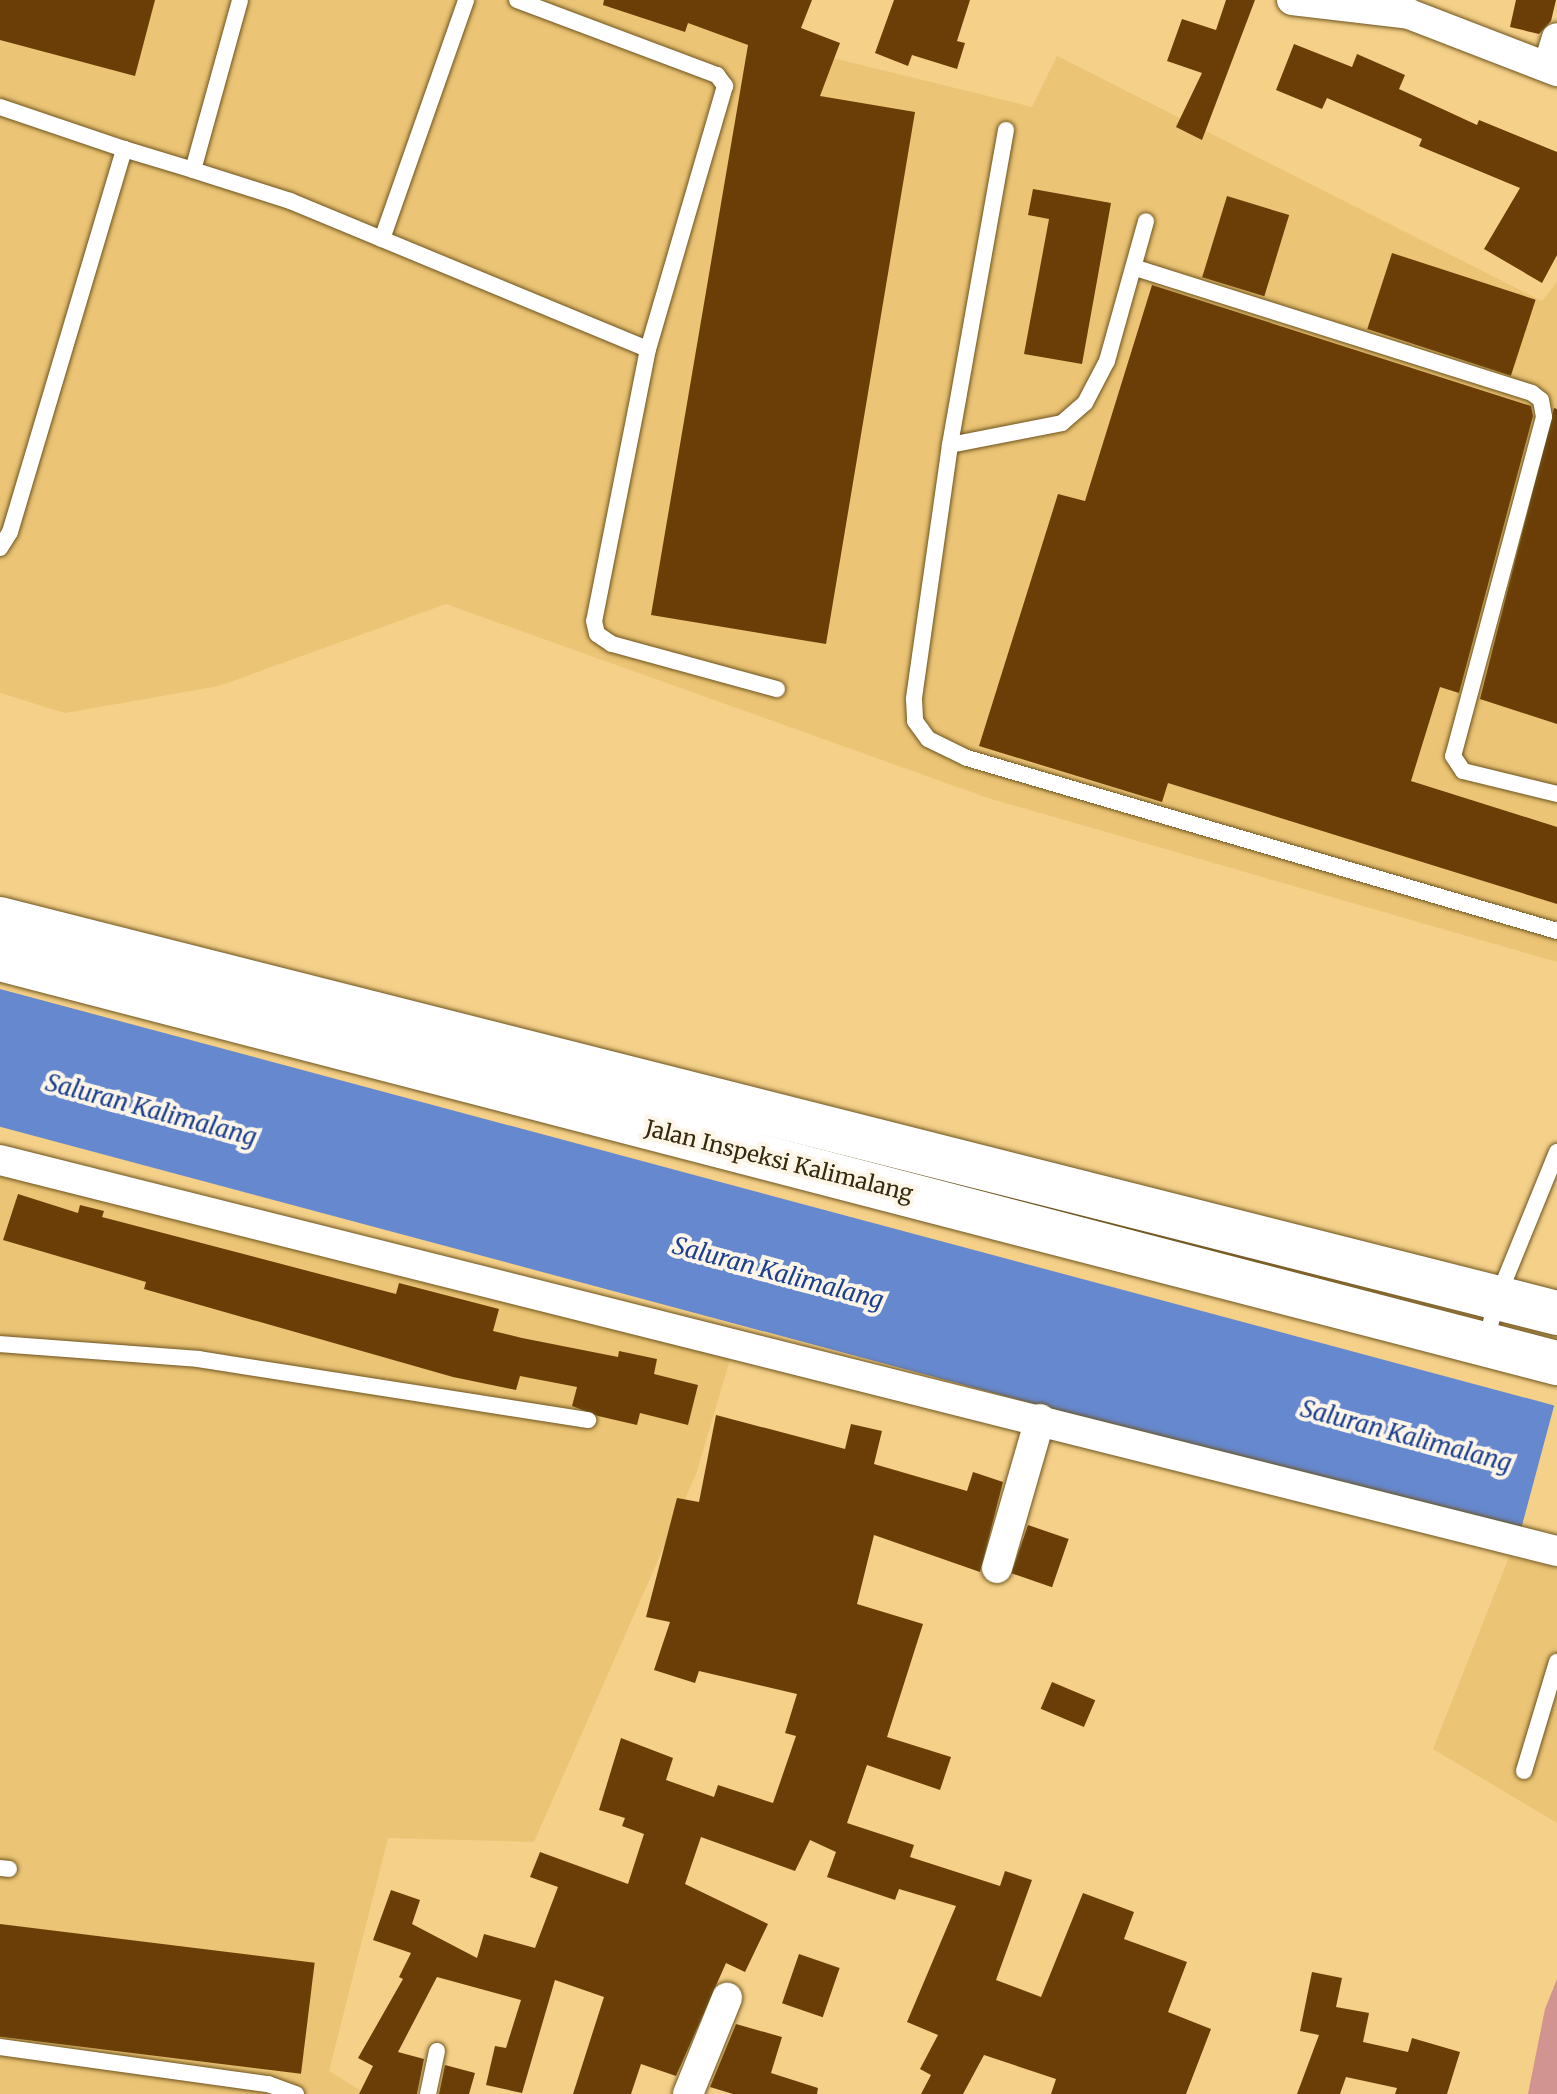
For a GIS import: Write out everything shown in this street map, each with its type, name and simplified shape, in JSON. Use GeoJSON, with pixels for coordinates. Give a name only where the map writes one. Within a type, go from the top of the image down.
{"type":"FeatureCollection","features":[{"type":"Feature","properties":{"kind":"main road","name":"Jalan Inspeksi Kalimalang"},"geometry":{"type":"LineString","coordinates":[[0,919],[839,1128],[1557,1313]]}},
{"type":"Feature","properties":{"kind":"main road","name":"Jalan Inspeksi Kalimalang"},"geometry":{"type":"LineString","coordinates":[[0,959],[1486,1342],[1557,1363]]}},
{"type":"Feature","properties":{"kind":"main road"},"geometry":{"type":"LineString","coordinates":[[821,1172],[839,1128]]}},
{"type":"Feature","properties":{"kind":"street"},"geometry":{"type":"LineString","coordinates":[[1292,0],[1409,14],[1552,69],[1557,38]]}},
{"type":"Feature","properties":{"kind":"street"},"geometry":{"type":"LineString","coordinates":[[0,1160],[1557,1551]]}},
{"type":"Feature","properties":{"kind":"street"},"geometry":{"type":"LineString","coordinates":[[997,1568],[1040,1419]]}},
{"type":"Feature","properties":{"kind":"street"},"geometry":{"type":"LineString","coordinates":[[688,2094],[727,1998]]}},
{"type":"Feature","properties":{"kind":"lane"},"geometry":{"type":"LineString","coordinates":[[193,170],[240,0]]}},
{"type":"Feature","properties":{"kind":"lane"},"geometry":{"type":"LineString","coordinates":[[382,239],[466,0]]}},
{"type":"Feature","properties":{"kind":"lane"},"geometry":{"type":"LineString","coordinates":[[517,0],[717,75],[725,86],[648,349],[594,621],[597,634],[612,644],[777,689]]}},
{"type":"Feature","properties":{"kind":"lane"},"geometry":{"type":"LineString","coordinates":[[0,107],[193,170],[382,239],[648,349]]}},
{"type":"Feature","properties":{"kind":"lane"},"geometry":{"type":"LineString","coordinates":[[1006,130],[950,445],[914,699],[915,721],[928,739],[967,758],[1557,931]]}},
{"type":"Feature","properties":{"kind":"lane"},"geometry":{"type":"LineString","coordinates":[[0,548],[10,532],[124,149]]}},
{"type":"Feature","properties":{"kind":"lane"},"geometry":{"type":"LineString","coordinates":[[950,445],[1062,423],[1085,403],[1107,361],[1136,268],[1146,221]]}},
{"type":"Feature","properties":{"kind":"lane"},"geometry":{"type":"LineString","coordinates":[[1136,268],[1532,393],[1541,400],[1544,417],[1453,756],[1463,771],[1557,794]]}},
{"type":"Feature","properties":{"kind":"lane"},"geometry":{"type":"LineString","coordinates":[[1486,1342],[1497,1299],[1557,1152]]}},
{"type":"Feature","properties":{"kind":"lane"},"geometry":{"type":"LineString","coordinates":[[0,1344],[198,1359],[588,1420]]}},
{"type":"Feature","properties":{"kind":"lane"},"geometry":{"type":"LineString","coordinates":[[1524,1771],[1557,1662]]}},
{"type":"Feature","properties":{"kind":"lane"},"geometry":{"type":"LineString","coordinates":[[0,2047],[268,2084],[296,2094]]}},
{"type":"Feature","properties":{"kind":"lane"},"geometry":{"type":"LineString","coordinates":[[428,2094],[437,2051]]}},
{"type":"Feature","properties":{"kind":"shaded area"},"geometry":{"type":"Polygon","coordinates":[[[0,0],[702,0],[833,58],[1032,107],[1057,56],[1542,301],[1557,282],[1557,962],[988,798],[446,604],[219,686],[65,713],[0,693],[0,0]]]}},
{"type":"Feature","properties":{"kind":"shaded area"},"geometry":{"type":"Polygon","coordinates":[[[0,1154],[732,1353],[696,1474],[534,1842],[388,1838],[329,2071],[366,2094],[0,2094],[0,1154]]]}},
{"type":"Feature","properties":{"kind":"shaded area"},"geometry":{"type":"Polygon","coordinates":[[[1509,1557],[1557,1568],[1557,1823],[1433,1749],[1509,1557]]]}},
{"type":"Feature","properties":{"kind":"shaded area"},"geometry":{"type":"Polygon","coordinates":[[[1557,1979],[1557,2094],[1528,2094],[1545,2009],[1557,1979]]]}},
{"type":"Feature","properties":{"kind":"water","name":"Saluran Kalimalang"},"geometry":{"type":"Polygon","coordinates":[[[0,989],[1554,1405],[1520,1534],[0,1127],[0,989]]]}},
{"type":"Feature","properties":{"kind":"building"},"geometry":{"type":"Polygon","coordinates":[[[0,0],[155,0],[135,76],[0,40],[0,0]]]}},
{"type":"Feature","properties":{"kind":"building"},"geometry":{"type":"Polygon","coordinates":[[[604,0],[812,0],[801,28],[840,43],[820,96],[915,112],[826,644],[651,615],[748,45],[688,23],[685,32],[603,5],[604,0]]]}},
{"type":"Feature","properties":{"kind":"building"},"geometry":{"type":"Polygon","coordinates":[[[894,0],[970,0],[957,41],[965,43],[957,69],[912,55],[908,66],[875,53],[894,0]]]}},
{"type":"Feature","properties":{"kind":"building"},"geometry":{"type":"Polygon","coordinates":[[[1226,0],[1255,0],[1202,140],[1176,127],[1202,73],[1167,61],[1182,19],[1216,30],[1226,0]]]}},
{"type":"Feature","properties":{"kind":"building"},"geometry":{"type":"Polygon","coordinates":[[[1516,0],[1556,0],[1551,21],[1539,34],[1510,27],[1516,0]]]}},
{"type":"Feature","properties":{"kind":"building"},"geometry":{"type":"Polygon","coordinates":[[[1294,44],[1352,67],[1357,54],[1405,75],[1399,89],[1477,125],[1479,120],[1557,152],[1557,255],[1542,283],[1484,249],[1520,188],[1419,146],[1422,139],[1327,98],[1322,109],[1276,90],[1294,44]]]}},
{"type":"Feature","properties":{"kind":"building"},"geometry":{"type":"Polygon","coordinates":[[[1033,189],[1111,203],[1082,364],[1024,354],[1049,219],[1028,215],[1033,189]]]}},
{"type":"Feature","properties":{"kind":"building"},"geometry":{"type":"Polygon","coordinates":[[[1227,196],[1289,215],[1264,296],[1202,277],[1227,196]]]}},
{"type":"Feature","properties":{"kind":"building"},"geometry":{"type":"Polygon","coordinates":[[[1392,253],[1536,300],[1511,376],[1367,329],[1392,253]]]}},
{"type":"Feature","properties":{"kind":"building"},"geometry":{"type":"Polygon","coordinates":[[[1152,285],[1531,406],[1533,416],[1459,693],[1440,687],[1411,781],[1557,827],[1557,904],[1168,783],[1162,802],[979,746],[1058,494],[1085,501],[1152,285]]]}},
{"type":"Feature","properties":{"kind":"building"},"geometry":{"type":"Polygon","coordinates":[[[1554,408],[1557,409],[1557,724],[1480,699],[1554,408]]]}},
{"type":"Feature","properties":{"kind":"building"},"geometry":{"type":"Polygon","coordinates":[[[18,1194],[78,1213],[80,1205],[104,1211],[102,1217],[396,1294],[399,1283],[499,1309],[493,1331],[618,1357],[619,1351],[657,1359],[654,1374],[698,1385],[688,1425],[640,1413],[637,1425],[598,1416],[572,1406],[577,1387],[520,1376],[516,1390],[453,1377],[144,1289],[146,1282],[3,1240],[18,1194]]]}},
{"type":"Feature","properties":{"kind":"building"},"geometry":{"type":"Polygon","coordinates":[[[716,1415],[845,1449],[851,1424],[882,1431],[874,1464],[967,1491],[973,1472],[1003,1482],[980,1572],[874,1535],[857,1604],[923,1624],[887,1737],[951,1757],[940,1790],[867,1765],[847,1823],[914,1845],[910,1857],[1000,1886],[1005,1871],[1032,1880],[996,1980],[1041,1997],[1083,1893],[1134,1912],[1124,1939],[1187,1962],[1168,2012],[1211,2029],[1186,2094],[1051,2094],[1056,2079],[984,2055],[963,2094],[921,2094],[931,2075],[920,2069],[938,2035],[907,2022],[956,1906],[899,1889],[895,1900],[827,1877],[836,1852],[810,1840],[795,1871],[701,1837],[685,1884],[768,1924],[745,1972],[726,1963],[676,2076],[641,2064],[631,2094],[573,2094],[604,1997],[555,1980],[522,2093],[486,2085],[495,2046],[506,2048],[521,2000],[437,1977],[398,2052],[424,2059],[417,2094],[359,2094],[373,2066],[358,2058],[403,1979],[399,1977],[411,1953],[373,1940],[391,1890],[420,1900],[412,1924],[477,1958],[484,1934],[535,1948],[558,1887],[530,1877],[540,1852],[628,1884],[644,1834],[622,1826],[625,1818],[599,1810],[621,1738],[673,1758],[666,1780],[714,1797],[718,1785],[773,1803],[796,1736],[785,1733],[797,1694],[699,1671],[695,1683],[654,1670],[670,1622],[646,1617],[677,1498],[699,1502],[716,1415]]]}},
{"type":"Feature","properties":{"kind":"building"},"geometry":{"type":"Polygon","coordinates":[[[1028,1525],[1069,1539],[1052,1587],[1011,1573],[1028,1525]]]}},
{"type":"Feature","properties":{"kind":"building"},"geometry":{"type":"Polygon","coordinates":[[[1052,1682],[1095,1700],[1084,1727],[1041,1709],[1052,1682]]]}},
{"type":"Feature","properties":{"kind":"building"},"geometry":{"type":"Polygon","coordinates":[[[0,1924],[315,1963],[301,2074],[0,2037],[0,1924]]]}},
{"type":"Feature","properties":{"kind":"building"},"geometry":{"type":"Polygon","coordinates":[[[799,1954],[840,1968],[823,2017],[782,2003],[799,1954]]]}},
{"type":"Feature","properties":{"kind":"building"},"geometry":{"type":"Polygon","coordinates":[[[1312,1972],[1342,1978],[1336,2007],[1369,2013],[1363,2042],[1408,2052],[1412,2038],[1460,2052],[1447,2094],[1395,2094],[1397,2088],[1346,2077],[1340,2094],[1297,2094],[1319,2035],[1300,2031],[1312,1972]]]}},
{"type":"Feature","properties":{"kind":"building"},"geometry":{"type":"Polygon","coordinates":[[[736,2024],[782,2037],[771,2073],[818,2088],[817,2094],[733,2094],[710,2087],[736,2024]]]}},
{"type":"Feature","properties":{"kind":"building"},"geometry":{"type":"Polygon","coordinates":[[[445,2065],[475,2073],[469,2094],[439,2094],[445,2065]]]}}]}
